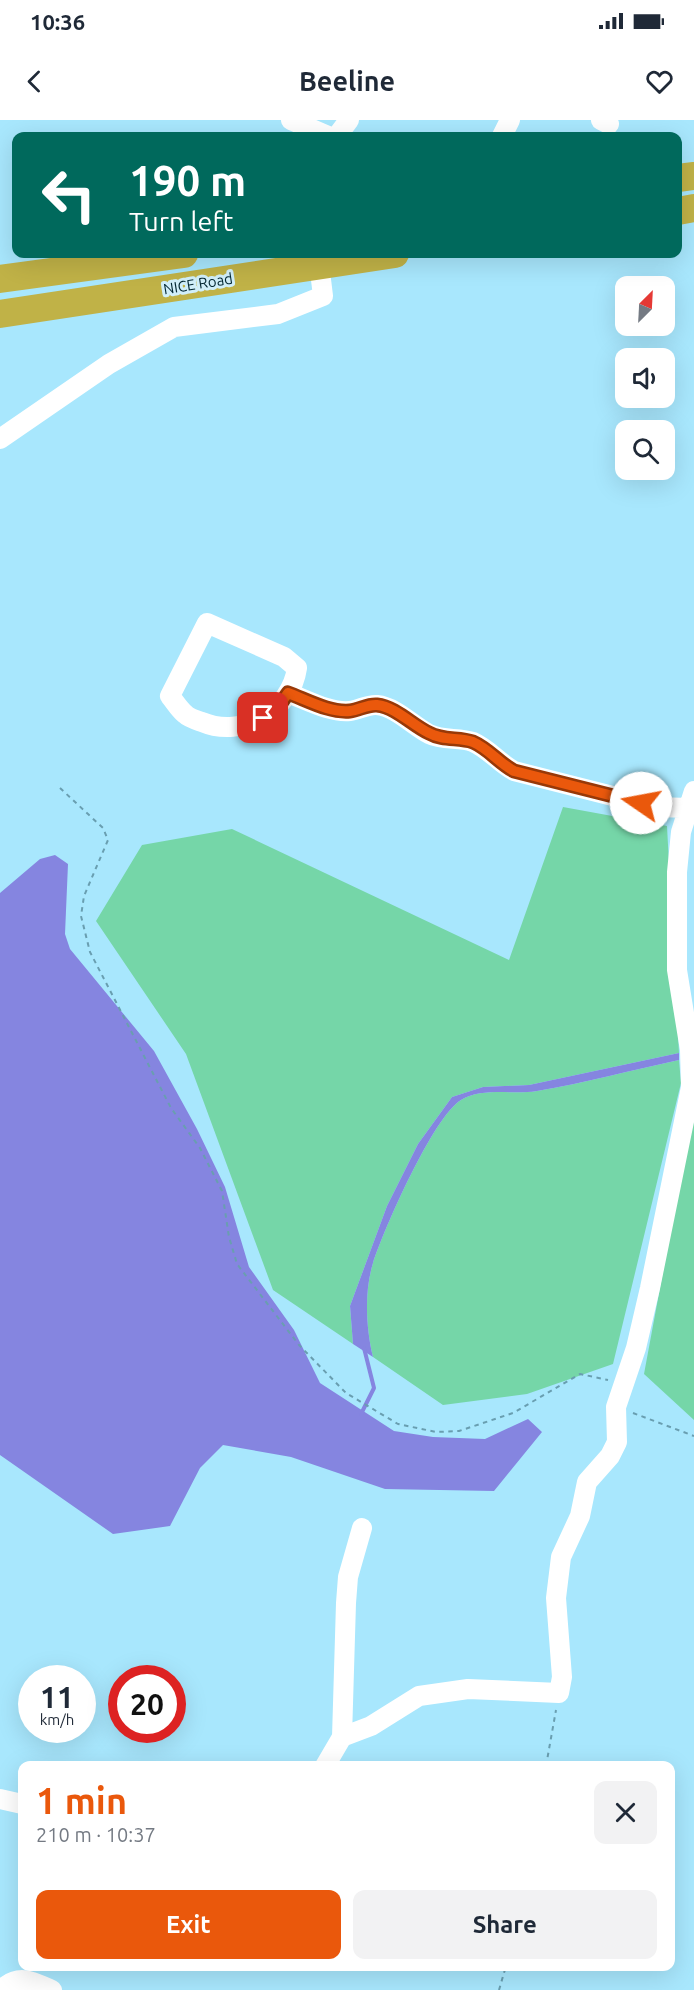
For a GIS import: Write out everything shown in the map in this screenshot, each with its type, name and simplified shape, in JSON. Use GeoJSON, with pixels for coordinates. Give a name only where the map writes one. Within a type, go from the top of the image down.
{"type":"FeatureCollection","features":[{"type":"Feature","properties":{"kind":"highway"},"geometry":{"type":"LineString","coordinates":[[0,279],[155,258]]}},
{"type":"Feature","properties":{"kind":"highway","name":"NICE Road"},"geometry":{"type":"LineString","coordinates":[[0,314],[369,258]]}},
{"type":"Feature","properties":{"kind":"street"},"geometry":{"type":"LineString","coordinates":[[291,120],[319,132]]}},
{"type":"Feature","properties":{"kind":"street"},"geometry":{"type":"LineString","coordinates":[[0,439],[109,364],[174,327],[278,314],[323,296],[318,258]]}},
{"type":"Feature","properties":{"kind":"street"},"geometry":{"type":"LineString","coordinates":[[207,623],[284,657],[297,668],[295,684],[288,693],[279,706],[263,718],[232,728],[214,727],[186,715],[170,696],[207,623]]}},
{"type":"Feature","properties":{"kind":"street"},"geometry":{"type":"LineString","coordinates":[[288,693],[335,710],[350,711],[375,704],[389,708],[430,734],[452,741],[470,741],[485,747],[500,764],[514,771],[656,807],[691,800],[681,832],[677,872],[677,970],[690,1050],[691,1087],[635,1351],[621,1377],[616,1407],[617,1442],[610,1456],[587,1482],[580,1516],[561,1557],[556,1598],[562,1677],[559,1693],[468,1689],[419,1696],[370,1726],[342,1737]]}},
{"type":"Feature","properties":{"kind":"street"},"geometry":{"type":"LineString","coordinates":[[677,872],[694,882]]}},
{"type":"Feature","properties":{"kind":"street"},"geometry":{"type":"LineString","coordinates":[[328,1761],[342,1737],[345,1603],[348,1576],[362,1528]]}},
{"type":"Feature","properties":{"kind":"street"},"geometry":{"type":"LineString","coordinates":[[0,1799],[18,1803]]}},
{"type":"Feature","properties":{"kind":"street"},"geometry":{"type":"LineString","coordinates":[[2,1990],[10,1981],[26,1978],[52,1990]]}},
{"type":"Feature","properties":{"kind":"path"},"geometry":{"type":"LineString","coordinates":[[60,788],[103,828],[108,840],[84,896],[81,916],[90,952],[171,1108],[200,1148],[222,1191],[229,1237],[237,1264],[299,1346],[346,1393],[398,1424],[436,1432],[459,1431],[513,1413],[566,1380],[580,1374],[621,1377]]}},
{"type":"Feature","properties":{"kind":"path"},"geometry":{"type":"LineString","coordinates":[[616,1407],[694,1436]]}},
{"type":"Feature","properties":{"kind":"path"},"geometry":{"type":"LineString","coordinates":[[547,1761],[559,1693]]}},
{"type":"Feature","properties":{"kind":"path"},"geometry":{"type":"LineString","coordinates":[[499,1990],[505,1971]]}},
{"type":"Feature","properties":{"kind":"green space"},"geometry":{"type":"Polygon","coordinates":[[[563,807],[667,826],[679,1053],[529,1085],[483,1087],[452,1097],[418,1144],[387,1206],[350,1306],[353,1344],[273,1290],[186,1054],[96,921],[142,845],[232,829],[509,960],[563,807]]]}},
{"type":"Feature","properties":{"kind":"green space"},"geometry":{"type":"Polygon","coordinates":[[[679,1060],[681,1083],[613,1364],[527,1394],[443,1405],[373,1357],[367,1310],[368,1286],[373,1263],[387,1226],[411,1175],[437,1128],[450,1110],[461,1100],[488,1092],[537,1091],[679,1060]]]}},
{"type":"Feature","properties":{"kind":"green space"},"geometry":{"type":"Polygon","coordinates":[[[694,1105],[694,1420],[644,1374],[694,1105]]]}},
{"type":"Feature","properties":{"kind":"shaded area"},"geometry":{"type":"Polygon","coordinates":[[[55,855],[68,864],[65,934],[70,949],[154,1051],[197,1129],[225,1187],[249,1267],[294,1330],[320,1383],[394,1431],[433,1437],[485,1439],[528,1419],[542,1432],[494,1491],[385,1489],[291,1457],[223,1445],[200,1468],[170,1526],[113,1534],[0,1455],[0,893],[40,859],[55,855]]]}},
{"type":"Feature","properties":{"kind":"shaded area"},"geometry":{"type":"Polygon","coordinates":[[[679,1053],[679,1060],[573,1084],[528,1092],[479,1094],[461,1100],[450,1110],[424,1150],[398,1201],[373,1263],[368,1286],[367,1310],[373,1357],[353,1344],[350,1306],[387,1206],[418,1144],[452,1097],[483,1087],[529,1085],[679,1053]]]}},
{"type":"Feature","properties":{"kind":"waterway"},"geometry":{"type":"LineString","coordinates":[[361,1414],[374,1388],[364,1348]]}},
{"type":"Feature","properties":{"kind":"route"},"geometry":{"type":"LineString","coordinates":[[263,718],[279,706],[288,693],[335,710],[350,711],[375,704],[389,708],[430,734],[452,741],[470,741],[485,747],[500,764],[514,771],[641,803]]}}]}
